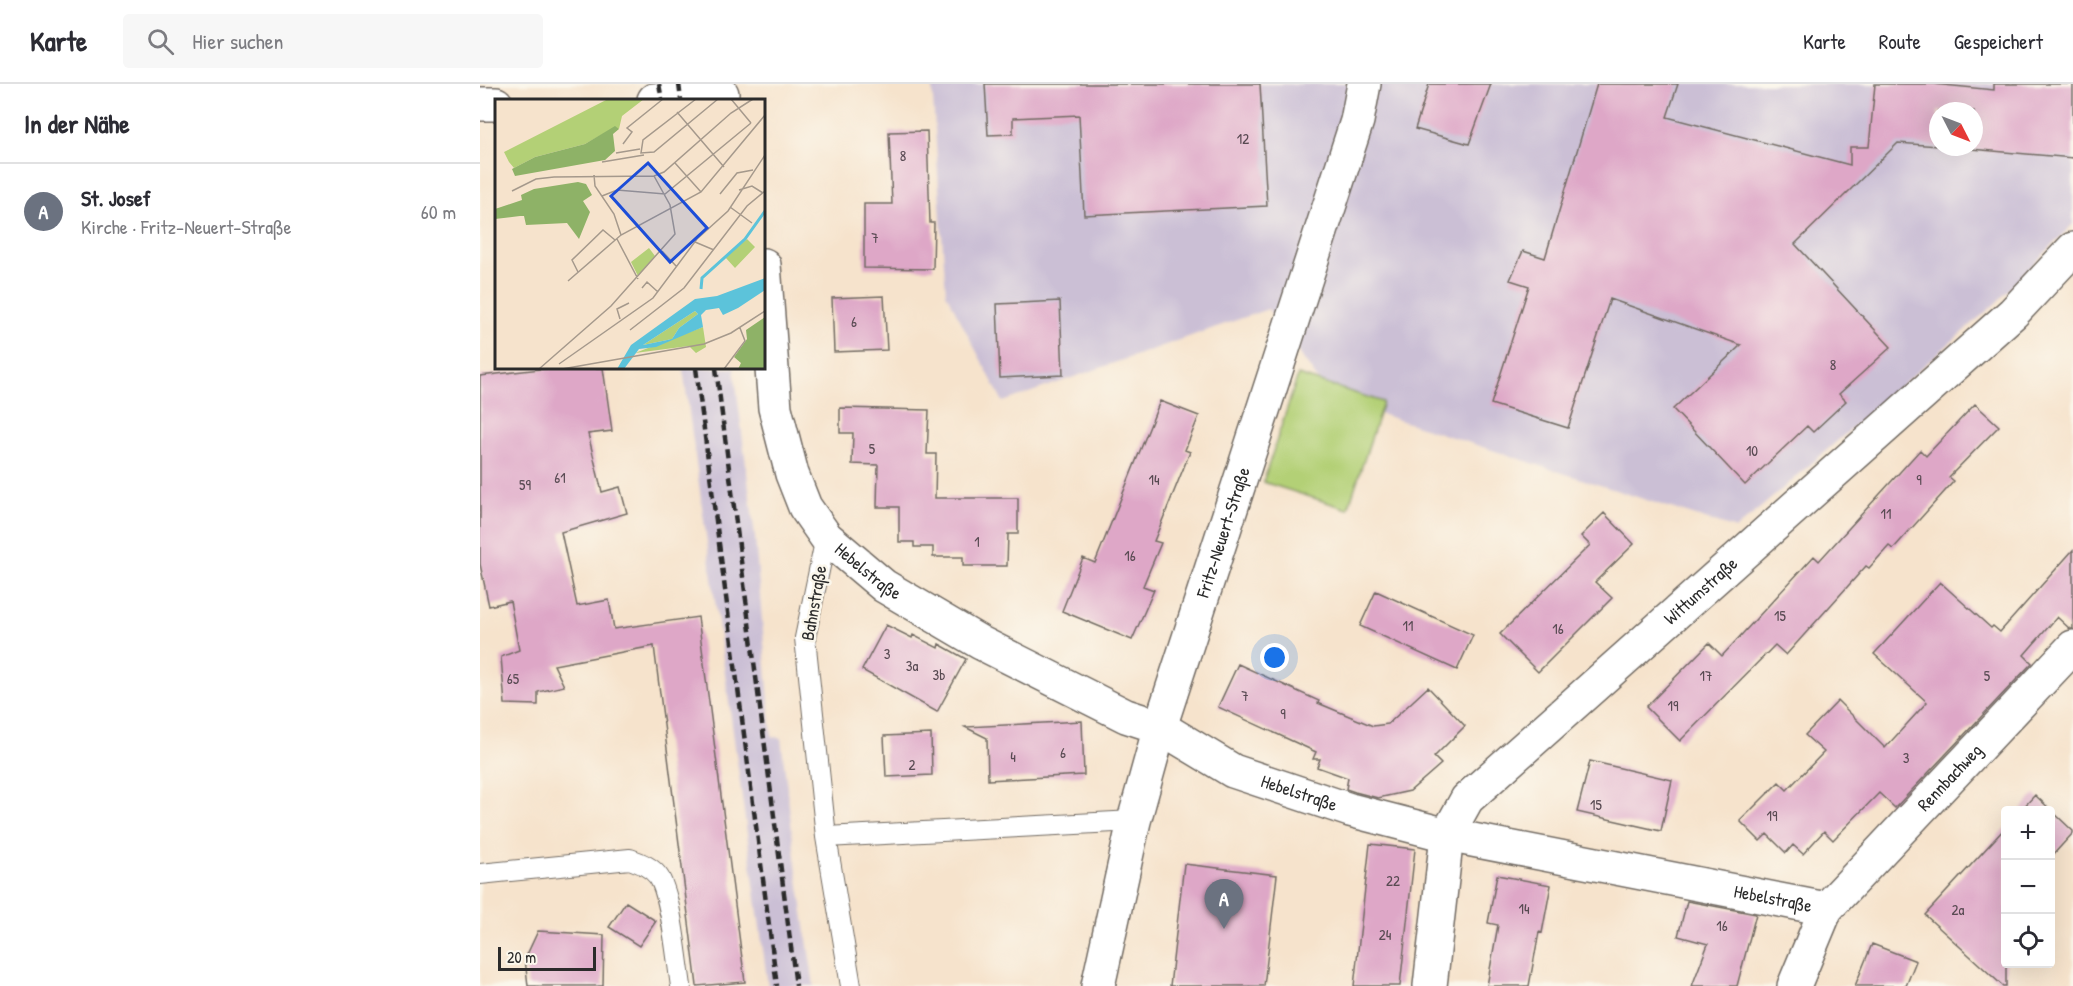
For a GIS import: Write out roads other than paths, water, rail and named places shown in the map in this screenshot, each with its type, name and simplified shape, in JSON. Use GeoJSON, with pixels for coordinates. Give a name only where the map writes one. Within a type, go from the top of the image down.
{"type":"FeatureCollection","features":[{"type":"Feature","properties":{"kind":"street","name":"Fritz-Neuert-Straße"},"geometry":{"type":"LineString","coordinates":[[1098,986],[1134,821],[1160,727],[1357,121],[1364,84]]}},
{"type":"Feature","properties":{"kind":"street"},"geometry":{"type":"LineString","coordinates":[[664,99],[724,93]]}},
{"type":"Feature","properties":{"kind":"street"},"geometry":{"type":"LineString","coordinates":[[480,104],[495,105]]}},
{"type":"Feature","properties":{"kind":"street","name":"Wittumstraße"},"geometry":{"type":"LineString","coordinates":[[1430,986],[1447,835],[1467,800],[2013,313],[2073,249]]}},
{"type":"Feature","properties":{"kind":"street"},"geometry":{"type":"LineString","coordinates":[[765,278],[775,408],[792,474],[806,507],[826,537]]}},
{"type":"Feature","properties":{"kind":"street","name":"Hebelstraße"},"geometry":{"type":"LineString","coordinates":[[826,537],[884,585],[981,643],[1126,716],[1160,727],[1233,771],[1350,810],[1447,835],[1826,909]]}},
{"type":"Feature","properties":{"kind":"street","name":"Rennbachweg"},"geometry":{"type":"LineString","coordinates":[[1826,909],[2073,647]]}},
{"type":"Feature","properties":{"kind":"street"},"geometry":{"type":"LineString","coordinates":[[1794,986],[1826,909]]}},
{"type":"Feature","properties":{"kind":"lane","name":"Bahnstraße"},"geometry":{"type":"LineString","coordinates":[[826,537],[805,638],[826,837],[852,986]]}},
{"type":"Feature","properties":{"kind":"lane"},"geometry":{"type":"LineString","coordinates":[[826,837],[1134,821]]}},
{"type":"Feature","properties":{"kind":"lane"},"geometry":{"type":"LineString","coordinates":[[486,873],[630,859],[645,864],[658,876],[666,891],[681,986]]}},
{"type":"Feature","properties":{"kind":"railway"},"geometry":{"type":"LineString","coordinates":[[659,84],[662,99]]}},
{"type":"Feature","properties":{"kind":"railway"},"geometry":{"type":"LineString","coordinates":[[679,84],[681,99]]}},
{"type":"Feature","properties":{"kind":"railway"},"geometry":{"type":"LineString","coordinates":[[696,369],[777,986]]}},
{"type":"Feature","properties":{"kind":"railway"},"geometry":{"type":"LineString","coordinates":[[716,369],[796,986]]}},
{"type":"Feature","properties":{"kind":"place","name":"St. Josef"},"geometry":{"type":"Point","coordinates":[1224,929]}}]}
